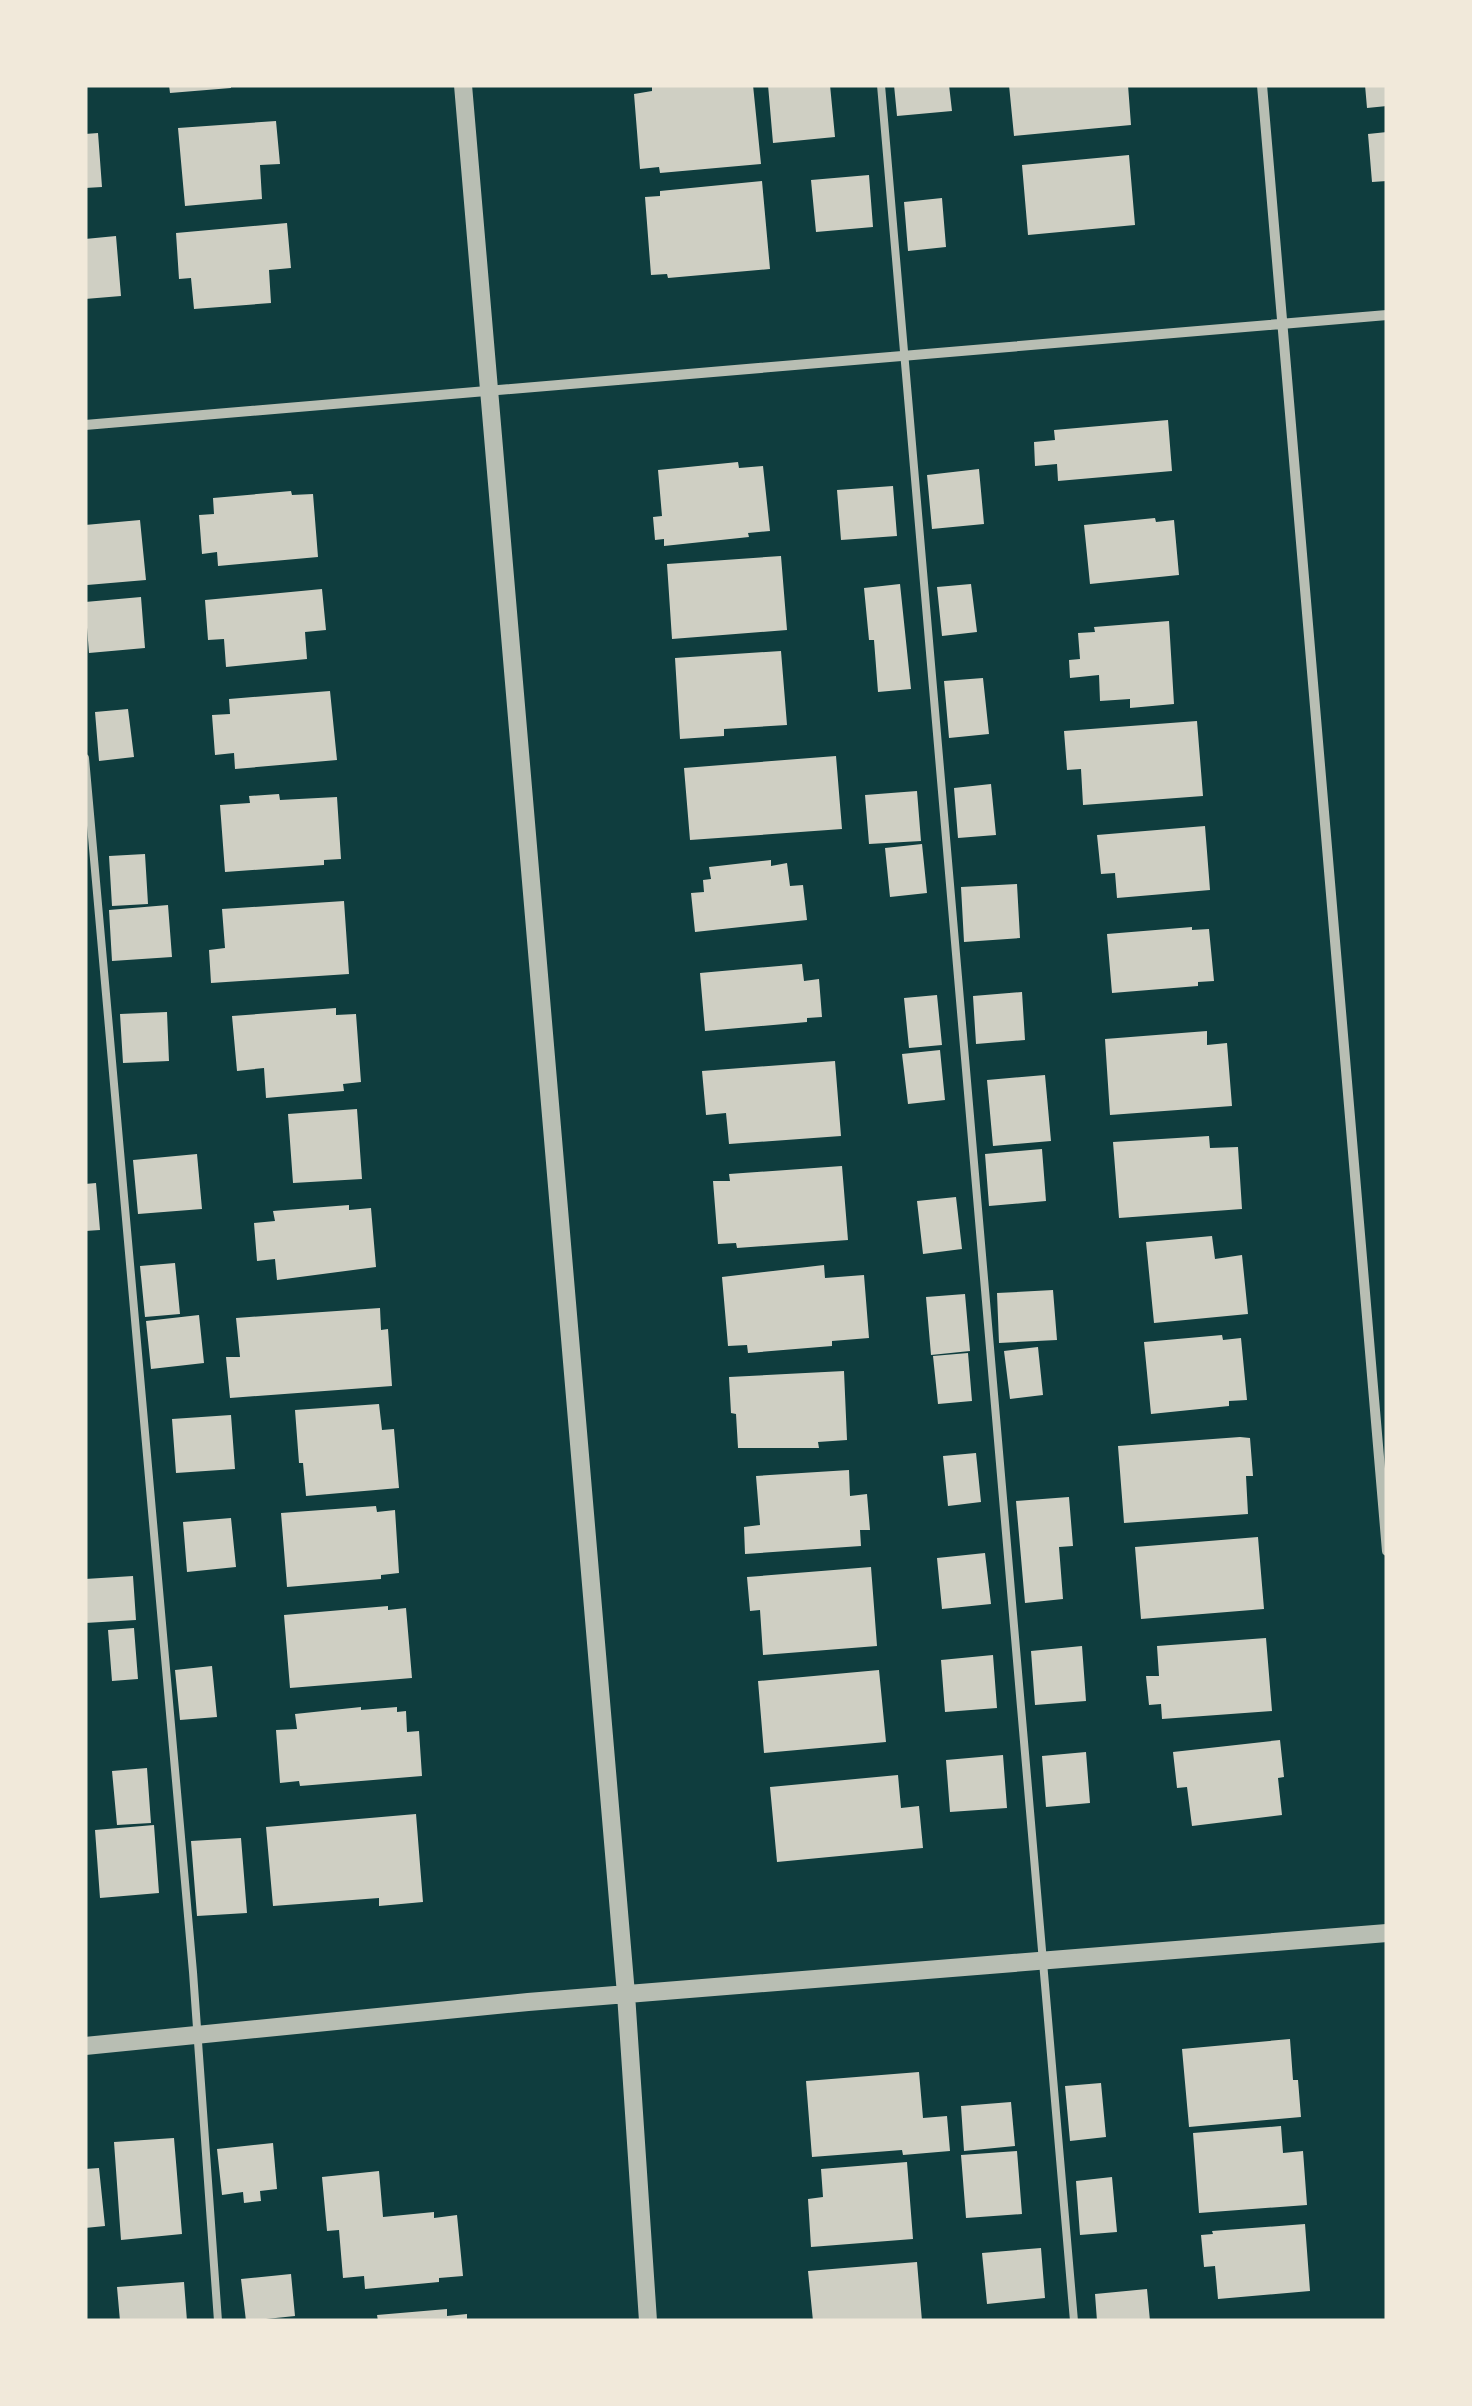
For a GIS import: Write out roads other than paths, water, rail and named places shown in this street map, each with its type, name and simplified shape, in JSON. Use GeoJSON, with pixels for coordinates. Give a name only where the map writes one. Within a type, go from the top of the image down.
{"type":"FeatureCollection","features":[{"type":"Feature","properties":{"kind":"street"},"geometry":{"type":"LineString","coordinates":[[463,85],[626,1994],[648,2321]]}},
{"type":"Feature","properties":{"kind":"street"},"geometry":{"type":"LineString","coordinates":[[1262,85],[1387,1552]]}},
{"type":"Feature","properties":{"kind":"street"},"geometry":{"type":"LineString","coordinates":[[85,425],[1387,315]]}},
{"type":"Feature","properties":{"kind":"street"},"geometry":{"type":"LineString","coordinates":[[85,2046],[626,1994],[1387,1932]]}},
{"type":"Feature","properties":{"kind":"lane"},"geometry":{"type":"LineString","coordinates":[[882,85],[1074,2321]]}},
{"type":"Feature","properties":{"kind":"lane"},"geometry":{"type":"LineString","coordinates":[[85,758],[193,1972],[218,2321]]}}]}
